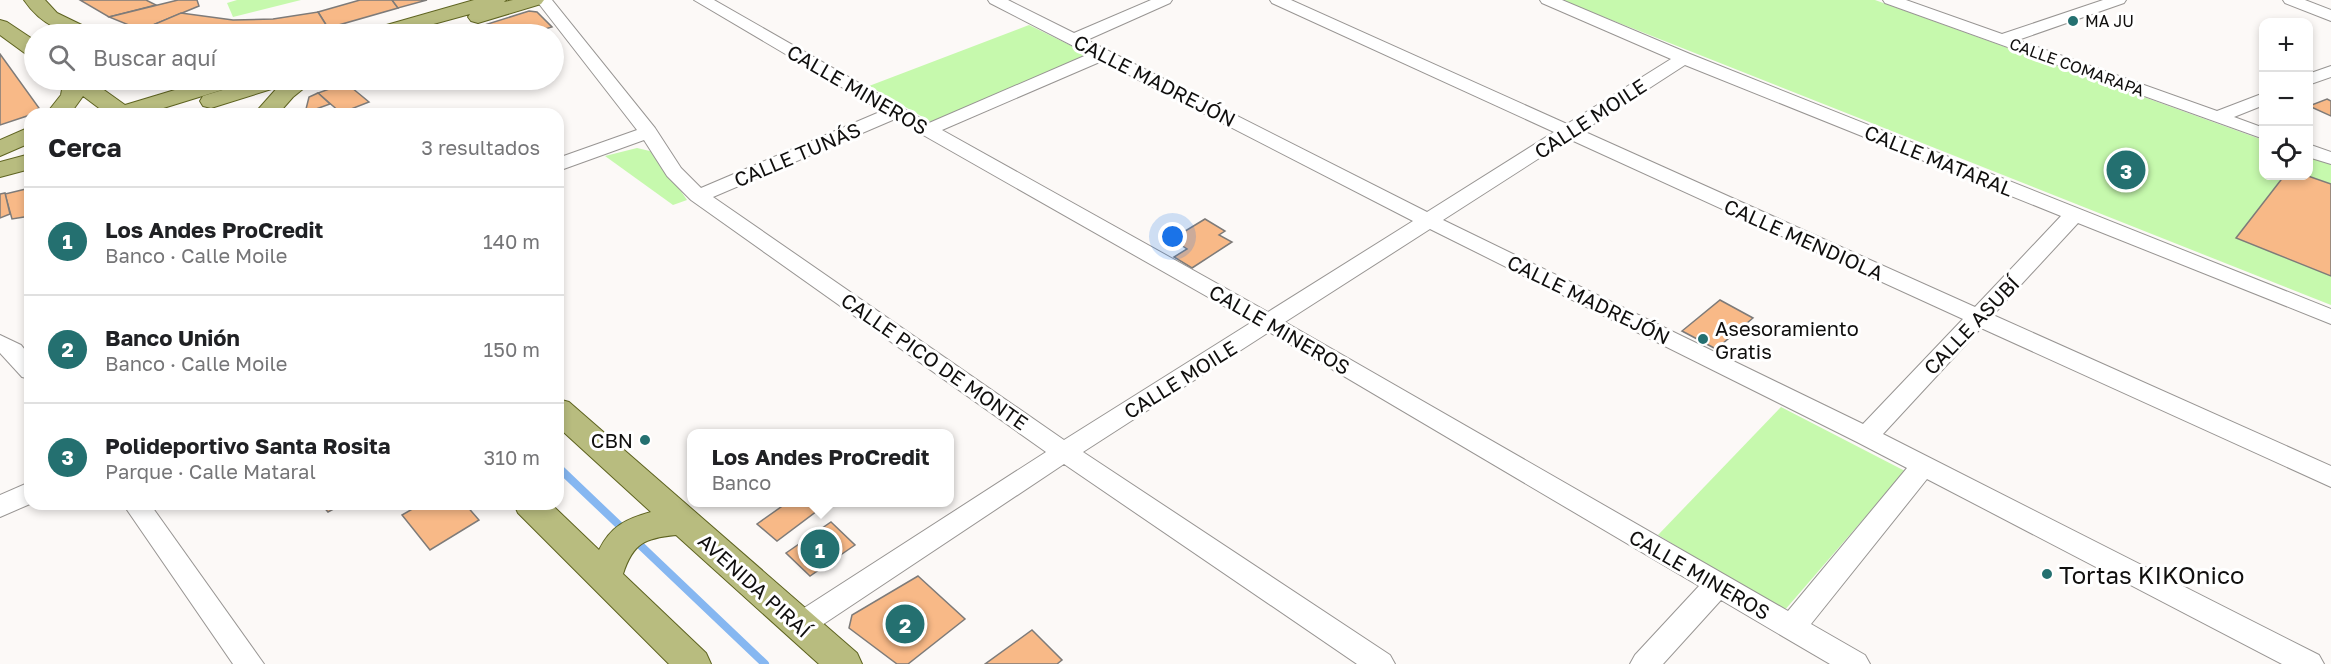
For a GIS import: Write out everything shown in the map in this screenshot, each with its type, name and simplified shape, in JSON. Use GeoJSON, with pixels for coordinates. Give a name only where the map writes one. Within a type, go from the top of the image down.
{"type":"FeatureCollection","features":[{"type":"Feature","properties":{"kind":"main road"},"geometry":{"type":"LineString","coordinates":[[34,0],[50,17],[64,24]]}},
{"type":"Feature","properties":{"kind":"main road"},"geometry":{"type":"LineString","coordinates":[[411,24],[496,0]]}},
{"type":"Feature","properties":{"kind":"main road"},"geometry":{"type":"LineString","coordinates":[[452,24],[534,0]]}},
{"type":"Feature","properties":{"kind":"main road"},"geometry":{"type":"LineString","coordinates":[[0,27],[24,43]]}},
{"type":"Feature","properties":{"kind":"main road"},"geometry":{"type":"LineString","coordinates":[[63,108],[72,96],[73,90]]}},
{"type":"Feature","properties":{"kind":"main road"},"geometry":{"type":"LineString","coordinates":[[88,90],[113,108]]}},
{"type":"Feature","properties":{"kind":"main road"},"geometry":{"type":"LineString","coordinates":[[179,90],[201,104]]}},
{"type":"Feature","properties":{"kind":"main road"},"geometry":{"type":"LineString","coordinates":[[201,104],[218,90]]}},
{"type":"Feature","properties":{"kind":"main road"},"geometry":{"type":"LineString","coordinates":[[169,108],[201,104],[245,90]]}},
{"type":"Feature","properties":{"kind":"main road"},"geometry":{"type":"LineString","coordinates":[[271,108],[288,90]]}},
{"type":"Feature","properties":{"kind":"main road"},"geometry":{"type":"LineString","coordinates":[[0,151],[24,137]]}},
{"type":"Feature","properties":{"kind":"main road"},"geometry":{"type":"LineString","coordinates":[[0,151],[24,145]]}},
{"type":"Feature","properties":{"kind":"main road"},"geometry":{"type":"LineString","coordinates":[[0,172],[24,162]]}},
{"type":"Feature","properties":{"kind":"main road"},"geometry":{"type":"LineString","coordinates":[[0,172],[24,169]]}},
{"type":"Feature","properties":{"kind":"main road","name":"AVENIDA PIRAÍ"},"geometry":{"type":"LineString","coordinates":[[564,417],[670,522],[800,625],[844,664]]}},
{"type":"Feature","properties":{"kind":"main road"},"geometry":{"type":"LineString","coordinates":[[595,555],[613,533],[627,523],[636,510],[638,491]]}},
{"type":"Feature","properties":{"kind":"main road"},"geometry":{"type":"LineString","coordinates":[[538,510],[595,555],[693,664]]}},
{"type":"Feature","properties":{"kind":"main road"},"geometry":{"type":"LineString","coordinates":[[595,555],[616,546],[627,535],[642,526],[670,522]]}},
{"type":"Feature","properties":{"kind":"street","name":"CALLE PICO DE MONTE"},"geometry":{"type":"LineString","coordinates":[[544,0],[563,24]]}},
{"type":"Feature","properties":{"kind":"street","name":"CALLE MINEROS"},"geometry":{"type":"LineString","coordinates":[[702,0],[1270,323],[1855,664]]}},
{"type":"Feature","properties":{"kind":"street","name":"CALLE MADREJÓN"},"geometry":{"type":"LineString","coordinates":[[996,0],[1427,220],[1924,465],[2309,664]]}},
{"type":"Feature","properties":{"kind":"street"},"geometry":{"type":"LineString","coordinates":[[1074,39],[1164,0]]}},
{"type":"Feature","properties":{"kind":"street","name":"CALLE MENDIOLA"},"geometry":{"type":"LineString","coordinates":[[1278,0],[2331,477]]}},
{"type":"Feature","properties":{"kind":"street","name":"CALLE MATARAL"},"geometry":{"type":"LineString","coordinates":[[1548,0],[1684,58],[2331,317]]}},
{"type":"Feature","properties":{"kind":"street","name":"CALLE COMARAPA"},"geometry":{"type":"LineString","coordinates":[[1891,0],[2259,132]]}},
{"type":"Feature","properties":{"kind":"street"},"geometry":{"type":"LineString","coordinates":[[2291,0],[2331,16]]}},
{"type":"Feature","properties":{"kind":"street"},"geometry":{"type":"LineString","coordinates":[[2002,40],[2113,1]]}},
{"type":"Feature","properties":{"kind":"street","name":"CALLE PICO DE MONTE"},"geometry":{"type":"LineString","coordinates":[[564,25],[648,132],[674,172],[698,196],[1064,452],[1380,664]]}},
{"type":"Feature","properties":{"kind":"street"},"geometry":{"type":"LineString","coordinates":[[928,130],[1103,54]]}},
{"type":"Feature","properties":{"kind":"street","name":"CALLE MOILE"},"geometry":{"type":"LineString","coordinates":[[800,625],[1064,452],[1684,58]]}},
{"type":"Feature","properties":{"kind":"street"},"geometry":{"type":"LineString","coordinates":[[2313,78],[2331,71]]}},
{"type":"Feature","properties":{"kind":"street"},"geometry":{"type":"LineString","coordinates":[[2216,118],[2259,100]]}},
{"type":"Feature","properties":{"kind":"street","name":"CALLE TUNÁS"},"geometry":{"type":"LineString","coordinates":[[698,196],[896,112]]}},
{"type":"Feature","properties":{"kind":"street"},"geometry":{"type":"LineString","coordinates":[[564,163],[648,132]]}},
{"type":"Feature","properties":{"kind":"street"},"geometry":{"type":"LineString","coordinates":[[2313,152],[2331,158]]}},
{"type":"Feature","properties":{"kind":"street","name":"CALLE ASUBÍ"},"geometry":{"type":"LineString","coordinates":[[1866,436],[2075,214]]}},
{"type":"Feature","properties":{"kind":"street"},"geometry":{"type":"LineString","coordinates":[[0,343],[13,351],[24,364]]}},
{"type":"Feature","properties":{"kind":"street"},"geometry":{"type":"LineString","coordinates":[[1791,627],[1924,465]]}},
{"type":"Feature","properties":{"kind":"street"},"geometry":{"type":"LineString","coordinates":[[0,507],[24,495]]}},
{"type":"Feature","properties":{"kind":"street"},"geometry":{"type":"LineString","coordinates":[[140,510],[249,664]]}},
{"type":"Feature","properties":{"kind":"street"},"geometry":{"type":"LineString","coordinates":[[1645,664],[1718,584]]}},
{"type":"Feature","properties":{"kind":"green space"},"geometry":{"type":"Polygon","coordinates":[[[237,0],[301,0],[233,17],[227,3],[237,0]]]}},
{"type":"Feature","properties":{"kind":"green space"},"geometry":{"type":"Polygon","coordinates":[[[1561,0],[1875,0],[2259,139],[2259,180],[2313,180],[2313,157],[2331,164],[2331,305],[1561,0]]]}},
{"type":"Feature","properties":{"kind":"green space"},"geometry":{"type":"Polygon","coordinates":[[[1029,25],[1090,55],[933,123],[869,86],[1029,25]]]}},
{"type":"Feature","properties":{"kind":"green space"},"geometry":{"type":"Polygon","coordinates":[[[637,148],[654,152],[687,200],[673,205],[605,156],[637,148]]]}},
{"type":"Feature","properties":{"kind":"green space"},"geometry":{"type":"Polygon","coordinates":[[[1781,407],[1905,471],[1784,611],[1658,535],[1781,407]]]}},
{"type":"Feature","properties":{"kind":"building"},"geometry":{"type":"Polygon","coordinates":[[[80,0],[146,0],[156,5],[109,17],[80,0]]]}},
{"type":"Feature","properties":{"kind":"building"},"geometry":{"type":"Polygon","coordinates":[[[178,0],[197,0],[199,6],[156,24],[126,24],[109,17],[178,0]]]}},
{"type":"Feature","properties":{"kind":"building"},"geometry":{"type":"Polygon","coordinates":[[[360,0],[392,0],[398,8],[342,24],[326,24],[318,12],[360,0]]]}},
{"type":"Feature","properties":{"kind":"building"},"geometry":{"type":"Polygon","coordinates":[[[392,0],[427,0],[398,8],[392,0]]]}},
{"type":"Feature","properties":{"kind":"building"},"geometry":{"type":"Polygon","coordinates":[[[529,11],[537,12],[549,24],[488,24],[529,11]]]}},
{"type":"Feature","properties":{"kind":"building"},"geometry":{"type":"Polygon","coordinates":[[[318,12],[326,24],[155,24],[181,13],[233,20],[273,19],[318,12]]]}},
{"type":"Feature","properties":{"kind":"building"},"geometry":{"type":"Polygon","coordinates":[[[0,54],[39,108],[24,108],[24,117],[0,125],[0,54]]]}},
{"type":"Feature","properties":{"kind":"building"},"geometry":{"type":"Polygon","coordinates":[[[326,90],[354,90],[369,102],[354,108],[335,108],[318,93],[326,90]]]}},
{"type":"Feature","properties":{"kind":"building"},"geometry":{"type":"Polygon","coordinates":[[[318,93],[330,104],[319,108],[306,108],[309,97],[318,93]]]}},
{"type":"Feature","properties":{"kind":"building"},"geometry":{"type":"Polygon","coordinates":[[[2327,99],[2331,101],[2331,116],[2313,108],[2313,104],[2327,99]]]}},
{"type":"Feature","properties":{"kind":"building"},"geometry":{"type":"Polygon","coordinates":[[[2313,178],[2331,184],[2331,276],[2236,238],[2281,180],[2313,180],[2313,178]]]}},
{"type":"Feature","properties":{"kind":"building"},"geometry":{"type":"Polygon","coordinates":[[[24,189],[24,217],[12,219],[5,194],[24,189]]]}},
{"type":"Feature","properties":{"kind":"building"},"geometry":{"type":"Polygon","coordinates":[[[5,193],[10,214],[0,218],[0,194],[5,193]]]}},
{"type":"Feature","properties":{"kind":"building"},"geometry":{"type":"Polygon","coordinates":[[[1205,219],[1225,231],[1219,235],[1232,242],[1192,268],[1174,257],[1187,249],[1172,239],[1205,219]]]}},
{"type":"Feature","properties":{"kind":"building"},"geometry":{"type":"Polygon","coordinates":[[[1720,300],[1753,318],[1716,349],[1682,331],[1720,300]]]}},
{"type":"Feature","properties":{"kind":"building"},"geometry":{"type":"Polygon","coordinates":[[[781,507],[822,507],[777,541],[757,524],[781,507]]]}},
{"type":"Feature","properties":{"kind":"building"},"geometry":{"type":"Polygon","coordinates":[[[411,510],[470,510],[479,520],[430,550],[402,515],[411,510]]]}},
{"type":"Feature","properties":{"kind":"building"},"geometry":{"type":"Polygon","coordinates":[[[831,522],[855,545],[810,576],[786,553],[831,522]]]}},
{"type":"Feature","properties":{"kind":"building"},"geometry":{"type":"Polygon","coordinates":[[[918,576],[965,619],[908,664],[897,664],[849,628],[852,615],[918,576]]]}},
{"type":"Feature","properties":{"kind":"building"},"geometry":{"type":"Polygon","coordinates":[[[1032,630],[1062,660],[1057,664],[985,664],[1032,630]]]}},
{"type":"Feature","properties":{"kind":"waterway"},"geometry":{"type":"LineString","coordinates":[[564,473],[765,664]]}},
{"type":"Feature","properties":{"kind":"place","name":"MA JU"},"geometry":{"type":"Point","coordinates":[2073,21]}},
{"type":"Feature","properties":{"kind":"place","name":"Polideportivo Santa Rosita"},"geometry":{"type":"Point","coordinates":[2126,170]}},
{"type":"Feature","properties":{"kind":"place","name":"Asesoramiento Gratis"},"geometry":{"type":"Point","coordinates":[1703,339]}},
{"type":"Feature","properties":{"kind":"place","name":"CBN"},"geometry":{"type":"Point","coordinates":[645,440]}},
{"type":"Feature","properties":{"kind":"place","name":"Los Andes ProCredit"},"geometry":{"type":"Point","coordinates":[820,549]}},
{"type":"Feature","properties":{"kind":"place","name":"Tortas KIKOnico"},"geometry":{"type":"Point","coordinates":[2047,574]}},
{"type":"Feature","properties":{"kind":"place","name":"Banco Unión"},"geometry":{"type":"Point","coordinates":[905,624]}}]}
